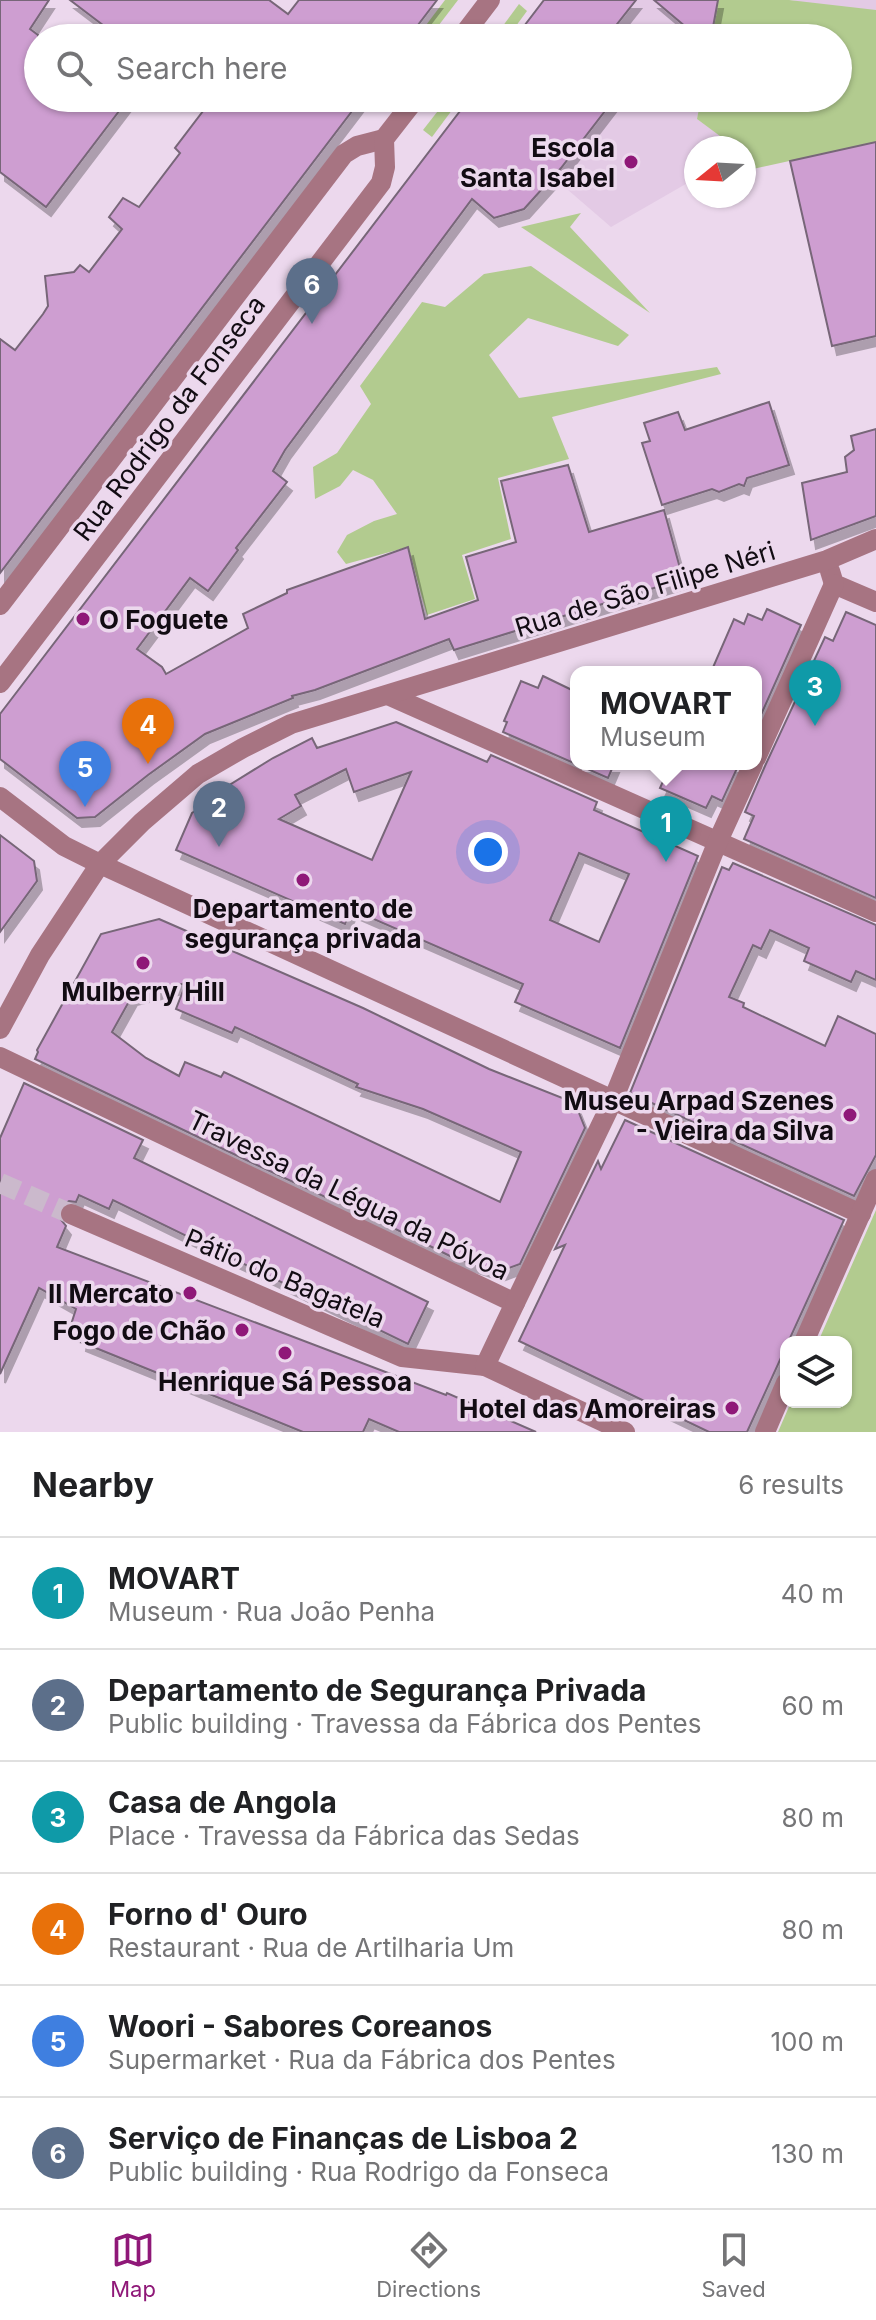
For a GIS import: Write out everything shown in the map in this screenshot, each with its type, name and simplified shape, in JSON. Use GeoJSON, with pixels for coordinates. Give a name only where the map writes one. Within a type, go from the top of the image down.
{"type":"FeatureCollection","features":[{"type":"Feature","properties":{"kind":"street"},"geometry":{"type":"LineString","coordinates":[[472,24],[490,0]]}},
{"type":"Feature","properties":{"kind":"street"},"geometry":{"type":"LineString","coordinates":[[384,139],[405,112]]}},
{"type":"Feature","properties":{"kind":"street","name":"Rua Rodrigo da Fonseca"},"geometry":{"type":"LineString","coordinates":[[0,605],[344,154],[350,149],[384,139],[384,175],[381,183],[0,683]]}},
{"type":"Feature","properties":{"kind":"street","name":"Rua de São Filipe Néri"},"geometry":{"type":"LineString","coordinates":[[0,1029],[40,955],[100,864],[142,822],[198,774],[243,748],[291,724],[827,560],[876,539]]}},
{"type":"Feature","properties":{"kind":"street"},"geometry":{"type":"LineString","coordinates":[[762,745],[834,584],[827,560]]}},
{"type":"Feature","properties":{"kind":"street"},"geometry":{"type":"LineString","coordinates":[[834,584],[876,602]]}},
{"type":"Feature","properties":{"kind":"street"},"geometry":{"type":"LineString","coordinates":[[388,695],[876,912]]}},
{"type":"Feature","properties":{"kind":"street"},"geometry":{"type":"LineString","coordinates":[[515,1303],[613,1100],[718,841],[750,770]]}},
{"type":"Feature","properties":{"kind":"street"},"geometry":{"type":"LineString","coordinates":[[0,797],[64,846],[100,864],[861,1214]]}},
{"type":"Feature","properties":{"kind":"street","name":"Travessa da Légua da Póvoa"},"geometry":{"type":"LineString","coordinates":[[0,1057],[515,1303],[485,1366]]}},
{"type":"Feature","properties":{"kind":"street"},"geometry":{"type":"LineString","coordinates":[[807,1336],[876,1179]]}},
{"type":"Feature","properties":{"kind":"street","name":"Pátio do Bagatela"},"geometry":{"type":"LineString","coordinates":[[71,1214],[402,1357],[485,1366]]}},
{"type":"Feature","properties":{"kind":"street"},"geometry":{"type":"LineString","coordinates":[[485,1366],[625,1432]]}},
{"type":"Feature","properties":{"kind":"street"},"geometry":{"type":"LineString","coordinates":[[765,1432],[780,1397]]}},
{"type":"Feature","properties":{"kind":"shaded area"},"geometry":{"type":"Polygon","coordinates":[[[636,0],[654,0],[682,24],[617,24],[636,0]]]}},
{"type":"Feature","properties":{"kind":"shaded area"},"geometry":{"type":"Polygon","coordinates":[[[792,0],[876,0],[876,19],[792,0]]]}},
{"type":"Feature","properties":{"kind":"shaded area","name":"Escola Santa Isabel"},"geometry":{"type":"Polygon","coordinates":[[[604,112],[698,112],[697,119],[721,136],[684,136],[684,185],[611,227],[553,177],[604,112]]]}},
{"type":"Feature","properties":{"kind":"green space"},"geometry":{"type":"Polygon","coordinates":[[[445,0],[458,0],[440,24],[427,24],[445,0]]]}},
{"type":"Feature","properties":{"kind":"green space"},"geometry":{"type":"Polygon","coordinates":[[[718,0],[789,0],[876,10],[876,142],[756,168],[756,136],[720,136],[697,119],[698,112],[852,112],[852,24],[714,24],[718,0]]]}},
{"type":"Feature","properties":{"kind":"green space"},"geometry":{"type":"Polygon","coordinates":[[[519,4],[527,11],[517,24],[504,24],[519,4]]]}},
{"type":"Feature","properties":{"kind":"green space"},"geometry":{"type":"Polygon","coordinates":[[[437,112],[451,112],[432,137],[423,130],[437,112]]]}},
{"type":"Feature","properties":{"kind":"green space"},"geometry":{"type":"Polygon","coordinates":[[[581,213],[570,227],[650,313],[521,227],[581,213]]]}},
{"type":"Feature","properties":{"kind":"green space"},"geometry":{"type":"Polygon","coordinates":[[[531,266],[629,335],[618,346],[528,318],[489,355],[519,398],[717,367],[721,374],[552,417],[569,459],[498,478],[511,539],[462,555],[475,599],[427,615],[408,547],[346,564],[337,552],[347,535],[374,521],[397,514],[373,480],[353,470],[340,486],[315,499],[313,467],[337,453],[371,404],[360,386],[422,302],[445,307],[484,274],[531,266]]]}},
{"type":"Feature","properties":{"kind":"green space"},"geometry":{"type":"Polygon","coordinates":[[[876,1210],[876,1432],[778,1432],[788,1408],[852,1408],[852,1336],[821,1336],[876,1210]]]}},
{"type":"Feature","properties":{"kind":"building"},"geometry":{"type":"Polygon","coordinates":[[[0,0],[49,0],[33,24],[24,24],[24,112],[118,112],[46,207],[0,172],[0,0]]]}},
{"type":"Feature","properties":{"kind":"building"},"geometry":{"type":"Polygon","coordinates":[[[70,0],[269,0],[288,14],[299,0],[437,0],[419,24],[102,24],[70,0]]]}},
{"type":"Feature","properties":{"kind":"building"},"geometry":{"type":"Polygon","coordinates":[[[544,0],[636,0],[617,24],[526,24],[544,0]]]}},
{"type":"Feature","properties":{"kind":"building"},"geometry":{"type":"Polygon","coordinates":[[[654,0],[718,0],[714,24],[682,24],[654,0]]]}},
{"type":"Feature","properties":{"kind":"building"},"geometry":{"type":"Polygon","coordinates":[[[202,112],[351,112],[0,573],[0,339],[15,350],[43,314],[48,306],[45,276],[74,272],[80,265],[89,272],[122,229],[109,217],[123,198],[139,207],[180,153],[175,148],[202,112]]]}},
{"type":"Feature","properties":{"kind":"building"},"geometry":{"type":"Polygon","coordinates":[[[459,112],[604,112],[524,209],[494,218],[472,199],[285,450],[273,471],[287,482],[236,548],[238,550],[208,591],[190,578],[137,649],[162,667],[166,674],[248,628],[243,614],[287,593],[287,590],[408,547],[425,619],[478,600],[466,557],[516,542],[501,481],[568,465],[589,532],[664,510],[683,579],[454,650],[449,639],[292,696],[205,734],[95,817],[77,818],[0,759],[0,714],[459,112]]]}},
{"type":"Feature","properties":{"kind":"building"},"geometry":{"type":"Polygon","coordinates":[[[876,142],[876,336],[832,346],[790,161],[876,142]]]}},
{"type":"Feature","properties":{"kind":"building"},"geometry":{"type":"Polygon","coordinates":[[[769,402],[789,465],[747,478],[744,486],[739,484],[719,492],[712,489],[662,505],[642,443],[650,441],[644,423],[678,412],[685,430],[769,402]]]}},
{"type":"Feature","properties":{"kind":"building"},"geometry":{"type":"Polygon","coordinates":[[[876,429],[876,516],[811,540],[802,483],[847,472],[845,457],[854,450],[851,436],[876,429]]]}},
{"type":"Feature","properties":{"kind":"building"},"geometry":{"type":"Polygon","coordinates":[[[767,609],[801,625],[762,713],[762,666],[714,666],[734,619],[744,624],[748,614],[762,620],[767,609]]]}},
{"type":"Feature","properties":{"kind":"building"},"geometry":{"type":"Polygon","coordinates":[[[846,612],[876,625],[876,898],[744,839],[754,816],[745,812],[765,766],[825,637],[833,641],[846,612]]]}},
{"type":"Feature","properties":{"kind":"building"},"geometry":{"type":"Polygon","coordinates":[[[543,676],[570,689],[570,761],[503,732],[507,722],[504,721],[521,681],[538,688],[543,676]]]}},
{"type":"Feature","properties":{"kind":"building"},"geometry":{"type":"Polygon","coordinates":[[[396,722],[487,762],[491,755],[597,802],[594,810],[698,856],[620,1048],[515,1002],[523,984],[351,909],[345,924],[176,850],[192,813],[212,801],[210,797],[312,738],[317,748],[396,722]],[[346,769],[295,795],[301,806],[279,819],[372,860],[411,772],[354,792],[346,769]],[[579,853],[550,920],[599,942],[629,874],[579,853]]]}},
{"type":"Feature","properties":{"kind":"building"},"geometry":{"type":"Polygon","coordinates":[[[590,770],[611,770],[608,778],[590,770]]]}},
{"type":"Feature","properties":{"kind":"building"},"geometry":{"type":"Polygon","coordinates":[[[668,770],[736,770],[722,801],[712,796],[706,808],[660,788],[668,770]]]}},
{"type":"Feature","properties":{"kind":"building"},"geometry":{"type":"Polygon","coordinates":[[[0,835],[34,861],[37,881],[0,932],[0,835]]]}},
{"type":"Feature","properties":{"kind":"building"},"geometry":{"type":"Polygon","coordinates":[[[733,863],[876,925],[876,980],[856,971],[851,982],[804,961],[809,948],[770,930],[761,949],[753,945],[729,997],[744,1003],[743,1007],[825,1046],[838,1016],[876,1034],[876,1155],[854,1196],[630,1093],[722,867],[729,870],[733,863]]]}},
{"type":"Feature","properties":{"kind":"building"},"geometry":{"type":"Polygon","coordinates":[[[159,919],[363,1008],[489,1069],[575,1103],[585,1128],[520,1264],[498,1272],[454,1258],[35,1059],[37,1050],[101,934],[159,919]],[[186,983],[132,996],[112,1032],[146,1058],[179,1076],[185,1062],[221,1077],[224,1072],[500,1202],[521,1152],[423,1109],[356,1087],[358,1084],[235,1027],[232,1033],[176,1009],[186,983]]]}},
{"type":"Feature","properties":{"kind":"building"},"geometry":{"type":"Polygon","coordinates":[[[24,1083],[143,1140],[134,1158],[428,1302],[408,1344],[113,1200],[109,1209],[79,1195],[76,1202],[69,1201],[59,1208],[58,1216],[66,1226],[57,1247],[447,1393],[536,1432],[399,1432],[369,1419],[363,1432],[303,1432],[81,1342],[82,1336],[69,1331],[76,1309],[39,1288],[0,1374],[0,1138],[24,1083]]]}},
{"type":"Feature","properties":{"kind":"building"},"geometry":{"type":"Polygon","coordinates":[[[625,1120],[844,1220],[791,1336],[780,1336],[780,1360],[747,1432],[709,1432],[519,1341],[565,1245],[555,1249],[598,1161],[601,1169],[625,1120]]]}},
{"type":"Feature","properties":{"kind":"tunnel"},"geometry":{"type":"LineString","coordinates":[[0,1183],[71,1214]]}},
{"type":"Feature","properties":{"kind":"place","name":"Escola Santa Isabel"},"geometry":{"type":"Point","coordinates":[631,162]}},
{"type":"Feature","properties":{"kind":"place","name":"Serviço de Finanças de Lisboa 2"},"geometry":{"type":"Point","coordinates":[312,324]}},
{"type":"Feature","properties":{"kind":"place","name":"O Foguete"},"geometry":{"type":"Point","coordinates":[83,619]}},
{"type":"Feature","properties":{"kind":"place","name":"Casa de Angola"},"geometry":{"type":"Point","coordinates":[815,726]}},
{"type":"Feature","properties":{"kind":"place","name":"Forno d' Ouro"},"geometry":{"type":"Point","coordinates":[148,764]}},
{"type":"Feature","properties":{"kind":"place","name":"Woori - Sabores Coreanos"},"geometry":{"type":"Point","coordinates":[85,807]}},
{"type":"Feature","properties":{"kind":"place","name":"Departamento de Segurança Privada"},"geometry":{"type":"Point","coordinates":[219,847]}},
{"type":"Feature","properties":{"kind":"place","name":"MOVART"},"geometry":{"type":"Point","coordinates":[666,862]}},
{"type":"Feature","properties":{"kind":"place","name":"Departamento de segurança privada"},"geometry":{"type":"Point","coordinates":[303,880]}},
{"type":"Feature","properties":{"kind":"place","name":"Mulberry Hill"},"geometry":{"type":"Point","coordinates":[143,963]}},
{"type":"Feature","properties":{"kind":"place","name":"Museu Arpad Szenes - Vieira da Silva"},"geometry":{"type":"Point","coordinates":[850,1115]}},
{"type":"Feature","properties":{"kind":"place","name":"Il Mercato"},"geometry":{"type":"Point","coordinates":[190,1293]}},
{"type":"Feature","properties":{"kind":"place","name":"Fogo de Chão"},"geometry":{"type":"Point","coordinates":[242,1330]}},
{"type":"Feature","properties":{"kind":"place","name":"Henrique Sá Pessoa"},"geometry":{"type":"Point","coordinates":[285,1353]}},
{"type":"Feature","properties":{"kind":"place","name":"Hotel das Amoreiras"},"geometry":{"type":"Point","coordinates":[732,1408]}}]}
